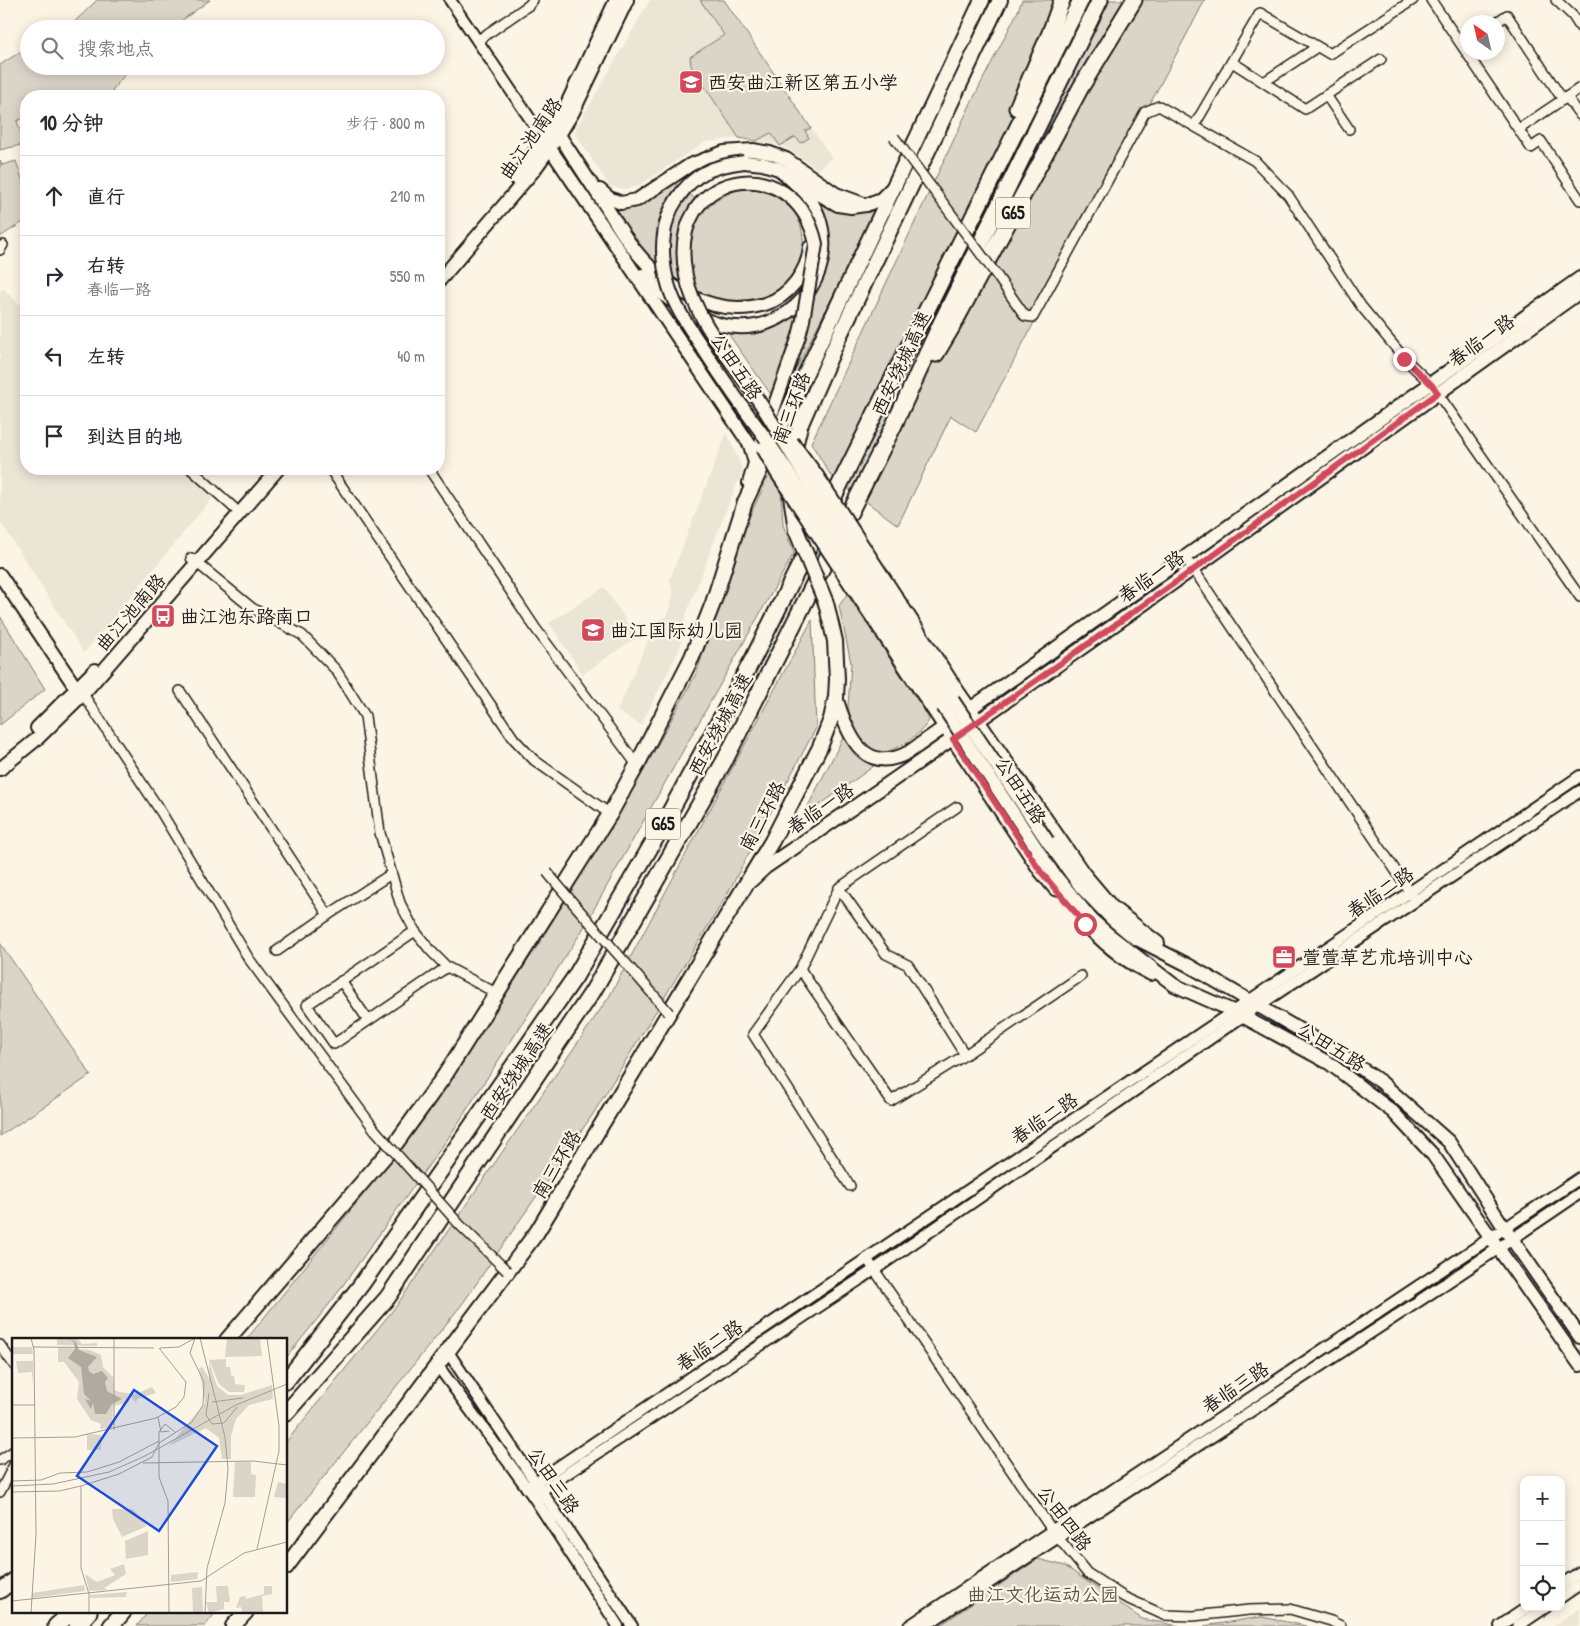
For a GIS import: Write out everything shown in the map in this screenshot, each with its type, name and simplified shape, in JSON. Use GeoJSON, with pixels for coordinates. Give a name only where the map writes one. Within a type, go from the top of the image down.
{"type":"FeatureCollection","features":[{"type":"Feature","properties":{"kind":"highway","name":"南三环路"},"geometry":{"type":"LineString","coordinates":[[229,1338],[396,1143],[445,1075],[610,814],[637,766],[692,657],[713,603],[746,502],[982,0]]}},
{"type":"Feature","properties":{"kind":"highway","name":"南三环路"},"geometry":{"type":"LineString","coordinates":[[288,1564],[537,1232],[772,841],[820,747],[831,719],[836,697],[835,641],[826,603],[796,530],[790,496],[789,473],[800,426],[839,337],[1000,0]]}},
{"type":"Feature","properties":{"kind":"highway"},"geometry":{"type":"LineString","coordinates":[[969,225],[1050,33],[1062,0]]}},
{"type":"Feature","properties":{"kind":"highway","name":"西安绕城高速"},"geometry":{"type":"LineString","coordinates":[[288,1378],[361,1285],[575,976],[662,826],[754,657],[1081,0]]}},
{"type":"Feature","properties":{"kind":"highway","name":"西安绕城高速"},"geometry":{"type":"LineString","coordinates":[[288,1411],[388,1297],[593,991],[726,758],[893,427],[942,321],[1100,0]]}},
{"type":"Feature","properties":{"kind":"highway"},"geometry":{"type":"LineString","coordinates":[[1081,87],[1125,0]]}},
{"type":"Feature","properties":{"kind":"highway","name":"G65"},"geometry":{"type":"LineString","coordinates":[[893,427],[952,327],[1081,87],[1134,0]]}},
{"type":"Feature","properties":{"kind":"highway"},"geometry":{"type":"LineString","coordinates":[[0,1591],[12,1582]]}},
{"type":"Feature","properties":{"kind":"highway"},"geometry":{"type":"LineString","coordinates":[[56,1626],[70,1614]]}},
{"type":"Feature","properties":{"kind":"highway"},"geometry":{"type":"LineString","coordinates":[[77,1626],[87,1614]]}},
{"type":"Feature","properties":{"kind":"highway"},"geometry":{"type":"LineString","coordinates":[[100,1626],[110,1614]]}},
{"type":"Feature","properties":{"kind":"highway"},"geometry":{"type":"LineString","coordinates":[[111,1626],[121,1614]]}},
{"type":"Feature","properties":{"kind":"highway"},"geometry":{"type":"LineString","coordinates":[[234,1626],[244,1614]]}},
{"type":"Feature","properties":{"kind":"main road","name":"曲江池南路"},"geometry":{"type":"LineString","coordinates":[[445,274],[534,170],[566,108],[616,0]]}},
{"type":"Feature","properties":{"kind":"main road","name":"曲江池南路"},"geometry":{"type":"LineString","coordinates":[[445,262],[525,167],[546,144],[559,135],[573,112],[627,0]]}},
{"type":"Feature","properties":{"kind":"main road"},"geometry":{"type":"LineString","coordinates":[[559,135],[634,248],[663,279],[689,296],[716,306],[735,309],[756,306],[781,296],[794,284],[801,274],[810,250],[811,233],[808,222]]}},
{"type":"Feature","properties":{"kind":"main road"},"geometry":{"type":"LineString","coordinates":[[546,144],[750,445],[755,463]]}},
{"type":"Feature","properties":{"kind":"main road"},"geometry":{"type":"LineString","coordinates":[[585,175],[609,198],[621,203],[637,200],[690,165],[724,152],[753,150],[770,153],[786,159],[836,194],[866,205],[881,199],[896,185]]}},
{"type":"Feature","properties":{"kind":"main road","name":"公田五路"},"geometry":{"type":"LineString","coordinates":[[866,205],[838,205],[819,194],[803,181],[779,169],[763,164],[744,162],[723,164],[702,174],[685,186],[672,206],[663,232],[665,270],[669,287],[688,327],[1043,846],[1112,919],[1135,938],[1188,964],[1336,1051],[1381,1082],[1449,1142],[1508,1234],[1580,1337]]}},
{"type":"Feature","properties":{"kind":"main road"},"geometry":{"type":"LineString","coordinates":[[619,250],[663,294],[701,318],[722,325],[736,327],[768,323],[798,305],[810,291],[817,276],[824,247],[818,215],[811,202],[801,189],[779,169]]}},
{"type":"Feature","properties":{"kind":"main road","name":"公田五路"},"geometry":{"type":"LineString","coordinates":[[808,222],[804,212],[794,201],[780,190],[765,184],[748,182],[727,185],[711,193],[699,204],[685,234],[683,255],[690,292],[714,335],[1043,846],[1053,873],[1092,920],[1174,984],[1238,1014],[1329,1063],[1393,1112],[1433,1155],[1580,1365]]}},
{"type":"Feature","properties":{"kind":"main road"},"geometry":{"type":"LineString","coordinates":[[746,502],[755,463],[803,320],[816,244],[814,234],[808,222]]}},
{"type":"Feature","properties":{"kind":"main road","name":"春临一路"},"geometry":{"type":"LineString","coordinates":[[744,888],[766,867],[953,739],[1193,570],[1580,278]]}},
{"type":"Feature","properties":{"kind":"main road","name":"春临一路"},"geometry":{"type":"LineString","coordinates":[[836,697],[855,744],[865,754],[887,759],[901,756],[1185,558],[1580,292]]}},
{"type":"Feature","properties":{"kind":"main road"},"geometry":{"type":"LineString","coordinates":[[735,398],[777,473],[1041,872],[1085,924],[1104,943],[1134,966],[1174,984]]}},
{"type":"Feature","properties":{"kind":"main road"},"geometry":{"type":"LineString","coordinates":[[762,407],[803,455],[957,690],[1070,855],[1097,891],[1122,916],[1188,964]]}},
{"type":"Feature","properties":{"kind":"main road","name":"曲江池南路"},"geometry":{"type":"LineString","coordinates":[[194,561],[234,508],[263,475]]}},
{"type":"Feature","properties":{"kind":"main road","name":"曲江池南路"},"geometry":{"type":"LineString","coordinates":[[0,769],[38,738],[273,475]]}},
{"type":"Feature","properties":{"kind":"main road"},"geometry":{"type":"LineString","coordinates":[[0,575],[79,691]]}},
{"type":"Feature","properties":{"kind":"main road","name":"曲江池南路"},"geometry":{"type":"LineString","coordinates":[[0,759],[79,691]]}},
{"type":"Feature","properties":{"kind":"street"},"geometry":{"type":"LineString","coordinates":[[450,0],[546,144]]}},
{"type":"Feature","properties":{"kind":"street"},"geometry":{"type":"LineString","coordinates":[[477,41],[529,5],[533,0]]}},
{"type":"Feature","properties":{"kind":"street"},"geometry":{"type":"LineString","coordinates":[[1194,126],[1260,13],[1330,54],[1412,0]]}},
{"type":"Feature","properties":{"kind":"street"},"geometry":{"type":"LineString","coordinates":[[1431,0],[1460,38]]}},
{"type":"Feature","properties":{"kind":"street"},"geometry":{"type":"LineString","coordinates":[[1556,0],[1573,16],[1580,27]]}},
{"type":"Feature","properties":{"kind":"street"},"geometry":{"type":"LineString","coordinates":[[1505,17],[1507,16],[1565,98],[1580,115]]}},
{"type":"Feature","properties":{"kind":"street"},"geometry":{"type":"LineString","coordinates":[[1264,82],[1317,46]]}},
{"type":"Feature","properties":{"kind":"street"},"geometry":{"type":"LineString","coordinates":[[1232,62],[1305,109],[1381,59]]}},
{"type":"Feature","properties":{"kind":"street"},"geometry":{"type":"LineString","coordinates":[[1475,60],[1531,148],[1541,141],[1580,200]]}},
{"type":"Feature","properties":{"kind":"street"},"geometry":{"type":"LineString","coordinates":[[1518,129],[1580,88]]}},
{"type":"Feature","properties":{"kind":"street"},"geometry":{"type":"LineString","coordinates":[[1326,95],[1349,129]]}},
{"type":"Feature","properties":{"kind":"street"},"geometry":{"type":"LineString","coordinates":[[894,138],[1025,316],[1033,317],[1145,112],[1159,106],[1255,161],[1288,195],[1361,306],[1404,359],[1435,388],[1580,597]]}},
{"type":"Feature","properties":{"kind":"street"},"geometry":{"type":"LineString","coordinates":[[198,475],[234,508]]}},
{"type":"Feature","properties":{"kind":"street"},"geometry":{"type":"LineString","coordinates":[[334,475],[514,739],[534,760],[610,814]]}},
{"type":"Feature","properties":{"kind":"street"},"geometry":{"type":"LineString","coordinates":[[434,475],[536,629],[637,766]]}},
{"type":"Feature","properties":{"kind":"street"},"geometry":{"type":"LineString","coordinates":[[1185,558],[1413,897]]}},
{"type":"Feature","properties":{"kind":"street"},"geometry":{"type":"LineString","coordinates":[[194,561],[252,608],[302,636],[336,670],[364,716],[380,833],[400,903],[415,931],[447,967],[496,993]]}},
{"type":"Feature","properties":{"kind":"street"},"geometry":{"type":"LineString","coordinates":[[79,691],[160,812],[249,959],[375,1130],[459,1224],[507,1271]]}},
{"type":"Feature","properties":{"kind":"street"},"geometry":{"type":"LineString","coordinates":[[180,691],[328,915]]}},
{"type":"Feature","properties":{"kind":"street","name":"春临二路"},"geometry":{"type":"LineString","coordinates":[[1413,897],[1580,776]]}},
{"type":"Feature","properties":{"kind":"street","name":"春临二路"},"geometry":{"type":"LineString","coordinates":[[534,1490],[867,1260],[1413,897],[1580,791]]}},
{"type":"Feature","properties":{"kind":"street"},"geometry":{"type":"LineString","coordinates":[[850,1186],[753,1034],[800,969],[839,888],[957,807]]}},
{"type":"Feature","properties":{"kind":"street"},"geometry":{"type":"LineString","coordinates":[[547,872],[668,1013]]}},
{"type":"Feature","properties":{"kind":"street"},"geometry":{"type":"LineString","coordinates":[[277,952],[328,915],[392,874]]}},
{"type":"Feature","properties":{"kind":"street"},"geometry":{"type":"LineString","coordinates":[[839,888],[886,954],[908,965],[965,1055]]}},
{"type":"Feature","properties":{"kind":"street"},"geometry":{"type":"LineString","coordinates":[[415,931],[307,1004],[334,1044],[447,967]]}},
{"type":"Feature","properties":{"kind":"street"},"geometry":{"type":"LineString","coordinates":[[800,969],[891,1101],[965,1055],[1081,976]]}},
{"type":"Feature","properties":{"kind":"street"},"geometry":{"type":"LineString","coordinates":[[342,981],[368,1020]]}},
{"type":"Feature","properties":{"kind":"street","name":"春临二路"},"geometry":{"type":"LineString","coordinates":[[534,1490],[874,1270],[1238,1014]]}},
{"type":"Feature","properties":{"kind":"street","name":"春临三路"},"geometry":{"type":"LineString","coordinates":[[909,1626],[1499,1248],[1508,1234],[1580,1178]]}},
{"type":"Feature","properties":{"kind":"street","name":"春临三路"},"geometry":{"type":"LineString","coordinates":[[925,1626],[1055,1533],[1491,1237],[1508,1234],[1580,1193]]}},
{"type":"Feature","properties":{"kind":"street","name":"公田四路"},"geometry":{"type":"LineString","coordinates":[[867,1260],[1055,1533],[1086,1573],[1124,1597],[1164,1615],[1193,1616],[1249,1610],[1290,1609],[1341,1626]]}},
{"type":"Feature","properties":{"kind":"street"},"geometry":{"type":"LineString","coordinates":[[0,1345],[12,1362]]}},
{"type":"Feature","properties":{"kind":"street","name":"公田三路"},"geometry":{"type":"LineString","coordinates":[[448,1352],[618,1626]]}},
{"type":"Feature","properties":{"kind":"street","name":"公田三路"},"geometry":{"type":"LineString","coordinates":[[438,1366],[534,1490],[632,1626]]}},
{"type":"Feature","properties":{"kind":"street"},"geometry":{"type":"LineString","coordinates":[[0,1460],[12,1452]]}},
{"type":"Feature","properties":{"kind":"street"},"geometry":{"type":"LineString","coordinates":[[0,1492],[12,1469]]}},
{"type":"Feature","properties":{"kind":"street"},"geometry":{"type":"LineString","coordinates":[[1565,1581],[1580,1572]]}},
{"type":"Feature","properties":{"kind":"street"},"geometry":{"type":"LineString","coordinates":[[1565,1593],[1580,1584]]}},
{"type":"Feature","properties":{"kind":"street"},"geometry":{"type":"LineString","coordinates":[[1500,1626],[1522,1611]]}},
{"type":"Feature","properties":{"kind":"street"},"geometry":{"type":"LineString","coordinates":[[1518,1626],[1540,1611]]}},
{"type":"Feature","properties":{"kind":"shaded area","name":"西安曲江新区第五小学"},"geometry":{"type":"Polygon","coordinates":[[[650,0],[724,0],[832,158],[818,169],[783,146],[739,138],[705,142],[638,186],[625,189],[610,187],[574,132],[650,0]]]}},
{"type":"Feature","properties":{"kind":"shaded area"},"geometry":{"type":"Polygon","coordinates":[[[3,288],[20,305],[20,475],[192,475],[214,496],[84,653],[0,521],[0,292],[3,288]]]}},
{"type":"Feature","properties":{"kind":"shaded area"},"geometry":{"type":"Polygon","coordinates":[[[727,432],[743,471],[686,615],[680,648],[641,725],[617,711],[657,620],[667,616],[673,595],[670,579],[727,432]]]}},
{"type":"Feature","properties":{"kind":"shaded area","name":"曲江国际幼儿园"},"geometry":{"type":"Polygon","coordinates":[[[604,587],[637,637],[583,674],[549,623],[604,587]]]}},
{"type":"Feature","properties":{"kind":"shaded area"},"geometry":{"type":"Polygon","coordinates":[[[1580,1608],[1580,1626],[1553,1626],[1580,1608]]]}},
{"type":"Feature","properties":{"kind":"green space"},"geometry":{"type":"Polygon","coordinates":[[[97,0],[210,0],[182,20],[76,20],[97,0]]]}},
{"type":"Feature","properties":{"kind":"green space"},"geometry":{"type":"Polygon","coordinates":[[[700,0],[724,0],[811,128],[805,131],[809,138],[801,143],[795,137],[780,146],[771,133],[756,141],[739,138],[691,66],[690,57],[724,35],[700,0]]]}},
{"type":"Feature","properties":{"kind":"green space"},"geometry":{"type":"Polygon","coordinates":[[[1022,0],[1205,0],[976,432],[951,416],[898,525],[831,476],[811,443],[971,103],[1022,0]]]}},
{"type":"Feature","properties":{"kind":"green space"},"geometry":{"type":"Polygon","coordinates":[[[20,52],[20,75],[125,75],[113,90],[20,90],[20,120],[17,121],[20,130],[20,145],[0,150],[0,65],[20,52]]]}},
{"type":"Feature","properties":{"kind":"green space"},"geometry":{"type":"Polygon","coordinates":[[[0,160],[2,165],[16,161],[20,173],[20,224],[0,237],[0,160]]]}},
{"type":"Feature","properties":{"kind":"green space"},"geometry":{"type":"Polygon","coordinates":[[[673,182],[708,208],[727,194],[750,188],[766,191],[784,202],[797,217],[803,239],[802,257],[799,266],[790,280],[768,296],[758,300],[734,302],[710,297],[687,288],[658,267],[641,248],[612,205],[673,182]]]}},
{"type":"Feature","properties":{"kind":"green space"},"geometry":{"type":"Polygon","coordinates":[[[814,195],[842,211],[860,212],[878,206],[780,401],[808,315],[814,195]]]}},
{"type":"Feature","properties":{"kind":"green space"},"geometry":{"type":"Polygon","coordinates":[[[799,314],[772,396],[727,332],[773,327],[799,314]]]}},
{"type":"Feature","properties":{"kind":"green space"},"geometry":{"type":"Polygon","coordinates":[[[770,474],[781,491],[783,525],[794,553],[580,934],[451,1134],[331,1302],[288,1356],[288,1338],[248,1338],[425,1118],[536,948],[639,779],[696,674],[747,521],[770,474]]]}},
{"type":"Feature","properties":{"kind":"green space"},"geometry":{"type":"Polygon","coordinates":[[[847,594],[929,720],[920,732],[907,742],[892,750],[878,754],[863,745],[852,729],[848,706],[851,663],[839,606],[847,594]]]}},
{"type":"Feature","properties":{"kind":"green space"},"geometry":{"type":"Polygon","coordinates":[[[0,616],[45,689],[0,725],[0,616]]]}},
{"type":"Feature","properties":{"kind":"green space"},"geometry":{"type":"Polygon","coordinates":[[[812,620],[816,728],[724,900],[593,1114],[463,1303],[288,1522],[288,1440],[397,1305],[609,997],[812,620]]]}},
{"type":"Feature","properties":{"kind":"green space"},"geometry":{"type":"Polygon","coordinates":[[[844,736],[855,755],[874,766],[814,809],[809,808],[808,806],[844,736]]]}},
{"type":"Feature","properties":{"kind":"green space"},"geometry":{"type":"Polygon","coordinates":[[[0,943],[91,1075],[0,1136],[0,943]]]}},
{"type":"Feature","properties":{"kind":"green space","name":"曲江文化运动公园"},"geometry":{"type":"Polygon","coordinates":[[[1038,1559],[1065,1566],[1142,1619],[1180,1626],[939,1626],[1038,1559]]]}},
{"type":"Feature","properties":{"kind":"green space"},"geometry":{"type":"Polygon","coordinates":[[[146,1614],[214,1614],[205,1626],[137,1626],[146,1614]]]}},
{"type":"Feature","properties":{"kind":"green space"},"geometry":{"type":"Polygon","coordinates":[[[1261,1617],[1306,1626],[1204,1626],[1261,1617]]]}},
{"type":"Feature","properties":{"kind":"place","name":"西安曲江新区第五小学"},"geometry":{"type":"Point","coordinates":[691,82]}},
{"type":"Feature","properties":{"kind":"place","name":"曲江池东路南口"},"geometry":{"type":"Point","coordinates":[163,616]}},
{"type":"Feature","properties":{"kind":"place","name":"曲江国际幼儿园"},"geometry":{"type":"Point","coordinates":[593,630]}},
{"type":"Feature","properties":{"kind":"place","name":"萱萱草艺术培训中心"},"geometry":{"type":"Point","coordinates":[1284,957]}},
{"type":"Feature","properties":{"kind":"route"},"geometry":{"type":"LineString","coordinates":[[1085,924],[1041,872],[953,739],[1193,570],[1438,393],[1404,359]]}}]}
